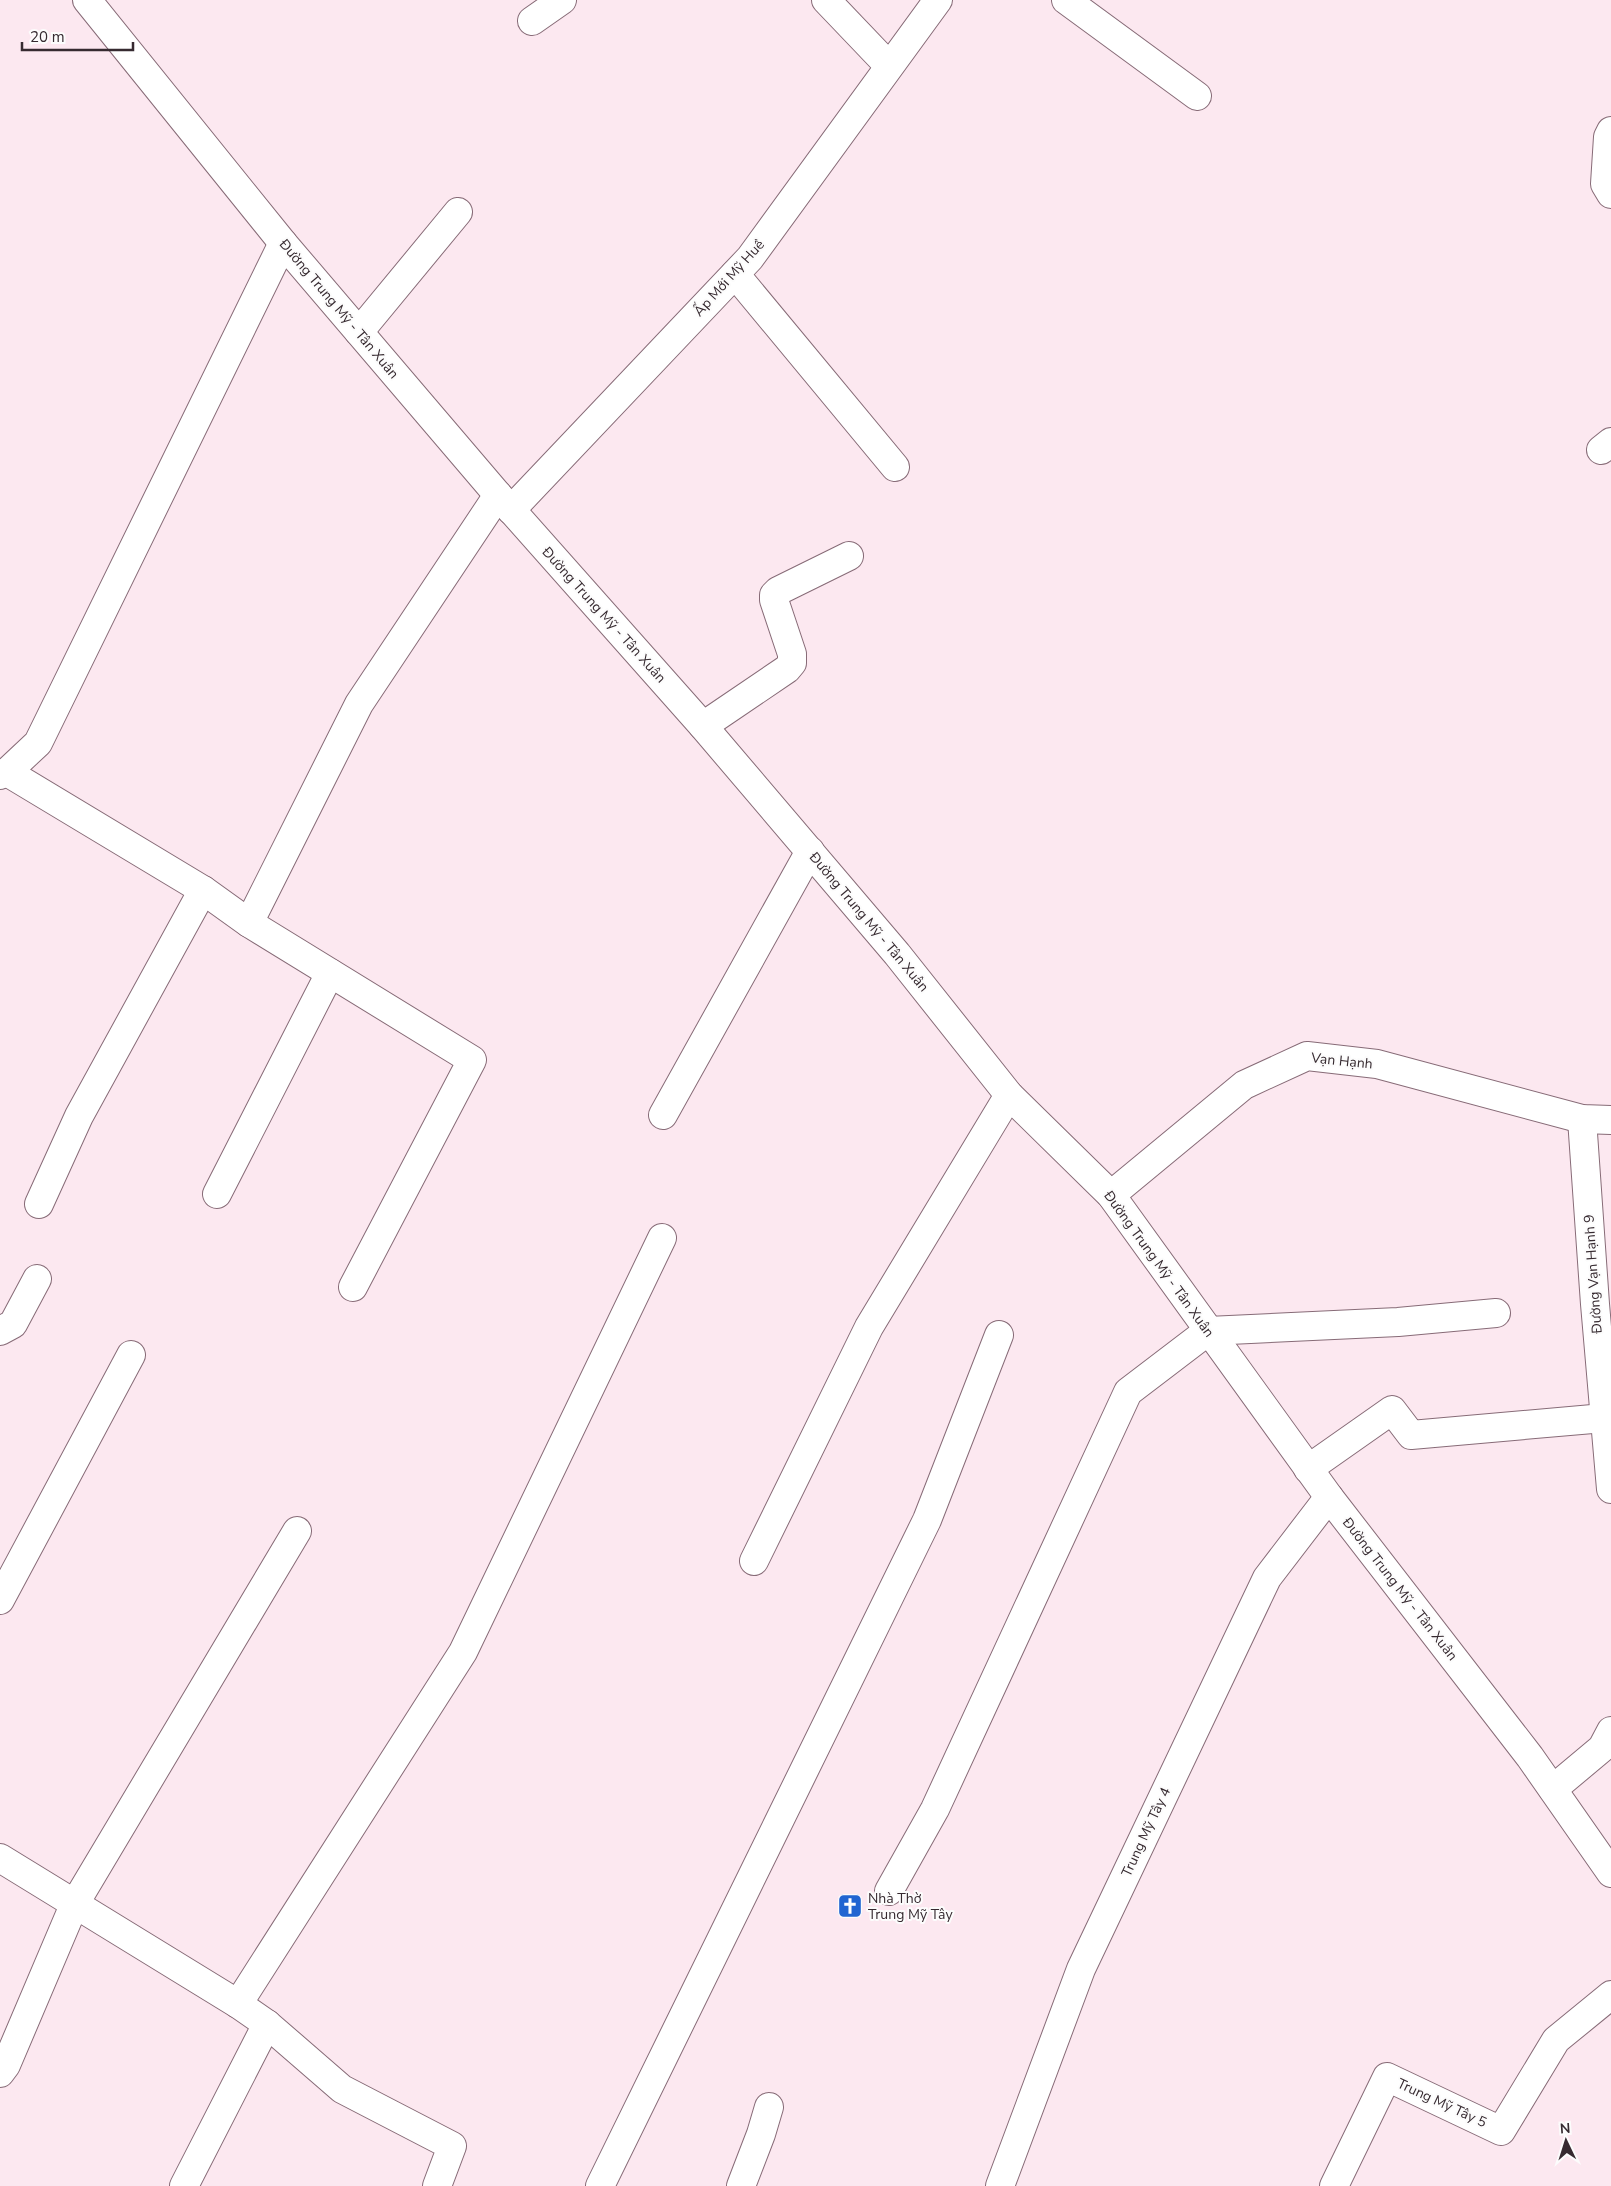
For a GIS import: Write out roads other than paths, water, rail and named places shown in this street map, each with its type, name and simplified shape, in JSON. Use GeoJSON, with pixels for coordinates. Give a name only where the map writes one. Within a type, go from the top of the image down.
{"type":"FeatureCollection","features":[{"type":"Feature","properties":{"kind":"street","name":"Đường Trung Mỹ - Tân Xuân"},"geometry":{"type":"LineString","coordinates":[[87,0],[283,243],[505,502],[703,726],[897,954],[1008,1095],[1111,1195],[1308,1469],[1530,1757],[1611,1873]]}},
{"type":"Feature","properties":{"kind":"street"},"geometry":{"type":"LineString","coordinates":[[532,21],[562,0]]}},
{"type":"Feature","properties":{"kind":"street"},"geometry":{"type":"LineString","coordinates":[[826,0],[889,66]]}},
{"type":"Feature","properties":{"kind":"street","name":"Ấp Mới Mỹ Huề"},"geometry":{"type":"LineString","coordinates":[[249,923],[359,704],[505,502],[750,258],[938,0]]}},
{"type":"Feature","properties":{"kind":"street"},"geometry":{"type":"LineString","coordinates":[[1066,0],[1197,96]]}},
{"type":"Feature","properties":{"kind":"street"},"geometry":{"type":"LineString","coordinates":[[1611,130],[1608,137],[1605,184],[1611,194]]}},
{"type":"Feature","properties":{"kind":"street"},"geometry":{"type":"LineString","coordinates":[[359,332],[458,212]]}},
{"type":"Feature","properties":{"kind":"street"},"geometry":{"type":"LineString","coordinates":[[283,243],[38,743],[4,774],[203,890],[249,923],[472,1060],[353,1287]]}},
{"type":"Feature","properties":{"kind":"street"},"geometry":{"type":"LineString","coordinates":[[735,274],[895,467]]}},
{"type":"Feature","properties":{"kind":"street"},"geometry":{"type":"LineString","coordinates":[[703,726],[787,669],[792,663],[792,654],[774,595],[778,591],[849,556]]}},
{"type":"Feature","properties":{"kind":"street"},"geometry":{"type":"LineString","coordinates":[[663,1115],[810,852]]}},
{"type":"Feature","properties":{"kind":"street"},"geometry":{"type":"LineString","coordinates":[[39,1204],[79,1116],[203,890]]}},
{"type":"Feature","properties":{"kind":"street"},"geometry":{"type":"LineString","coordinates":[[217,1194],[330,973]]}},
{"type":"Feature","properties":{"kind":"street","name":"Vạn Hạnh"},"geometry":{"type":"LineString","coordinates":[[1111,1195],[1244,1085],[1307,1056],[1377,1064],[1582,1120],[1611,1120]]}},
{"type":"Feature","properties":{"kind":"street"},"geometry":{"type":"LineString","coordinates":[[754,1562],[869,1327],[1008,1095]]}},
{"type":"Feature","properties":{"kind":"street","name":"Đường Vạn Hạnh 9"},"geometry":{"type":"LineString","coordinates":[[1582,1120],[1611,1489]]}},
{"type":"Feature","properties":{"kind":"street"},"geometry":{"type":"LineString","coordinates":[[238,2004],[463,1652],[662,1238]]}},
{"type":"Feature","properties":{"kind":"street"},"geometry":{"type":"LineString","coordinates":[[0,1331],[13,1324],[37,1278]]}},
{"type":"Feature","properties":{"kind":"street"},"geometry":{"type":"LineString","coordinates":[[889,1891],[934,1809],[1128,1392],[1208,1330],[1398,1322],[1496,1313]]}},
{"type":"Feature","properties":{"kind":"street"},"geometry":{"type":"LineString","coordinates":[[600,2186],[927,1520],[999,1335]]}},
{"type":"Feature","properties":{"kind":"street"},"geometry":{"type":"LineString","coordinates":[[0,1600],[131,1355]]}},
{"type":"Feature","properties":{"kind":"street"},"geometry":{"type":"LineString","coordinates":[[1308,1469],[1392,1410],[1411,1435],[1604,1418]]}},
{"type":"Feature","properties":{"kind":"street","name":"Trung Mỹ Tây 4"},"geometry":{"type":"LineString","coordinates":[[1000,2186],[1081,1969],[1267,1578],[1329,1497]]}},
{"type":"Feature","properties":{"kind":"street"},"geometry":{"type":"LineString","coordinates":[[0,2073],[6,2065],[74,1905],[297,1531]]}},
{"type":"Feature","properties":{"kind":"street"},"geometry":{"type":"LineString","coordinates":[[1553,1790],[1608,1742]]}},
{"type":"Feature","properties":{"kind":"street"},"geometry":{"type":"LineString","coordinates":[[0,1858],[268,2024],[342,2089],[452,2146],[437,2186]]}},
{"type":"Feature","properties":{"kind":"street","name":"Trung Mỹ Tây 5"},"geometry":{"type":"LineString","coordinates":[[1334,2186],[1387,2077],[1501,2131],[1556,2040],[1611,1995]]}},
{"type":"Feature","properties":{"kind":"street"},"geometry":{"type":"LineString","coordinates":[[184,2186],[268,2024]]}},
{"type":"Feature","properties":{"kind":"street"},"geometry":{"type":"LineString","coordinates":[[741,2186],[770,2107]]}},
{"type":"Feature","properties":{"kind":"place","name":"Nhà Thờ Trung Mỹ Tây"},"geometry":{"type":"Point","coordinates":[850,1906]}}]}
